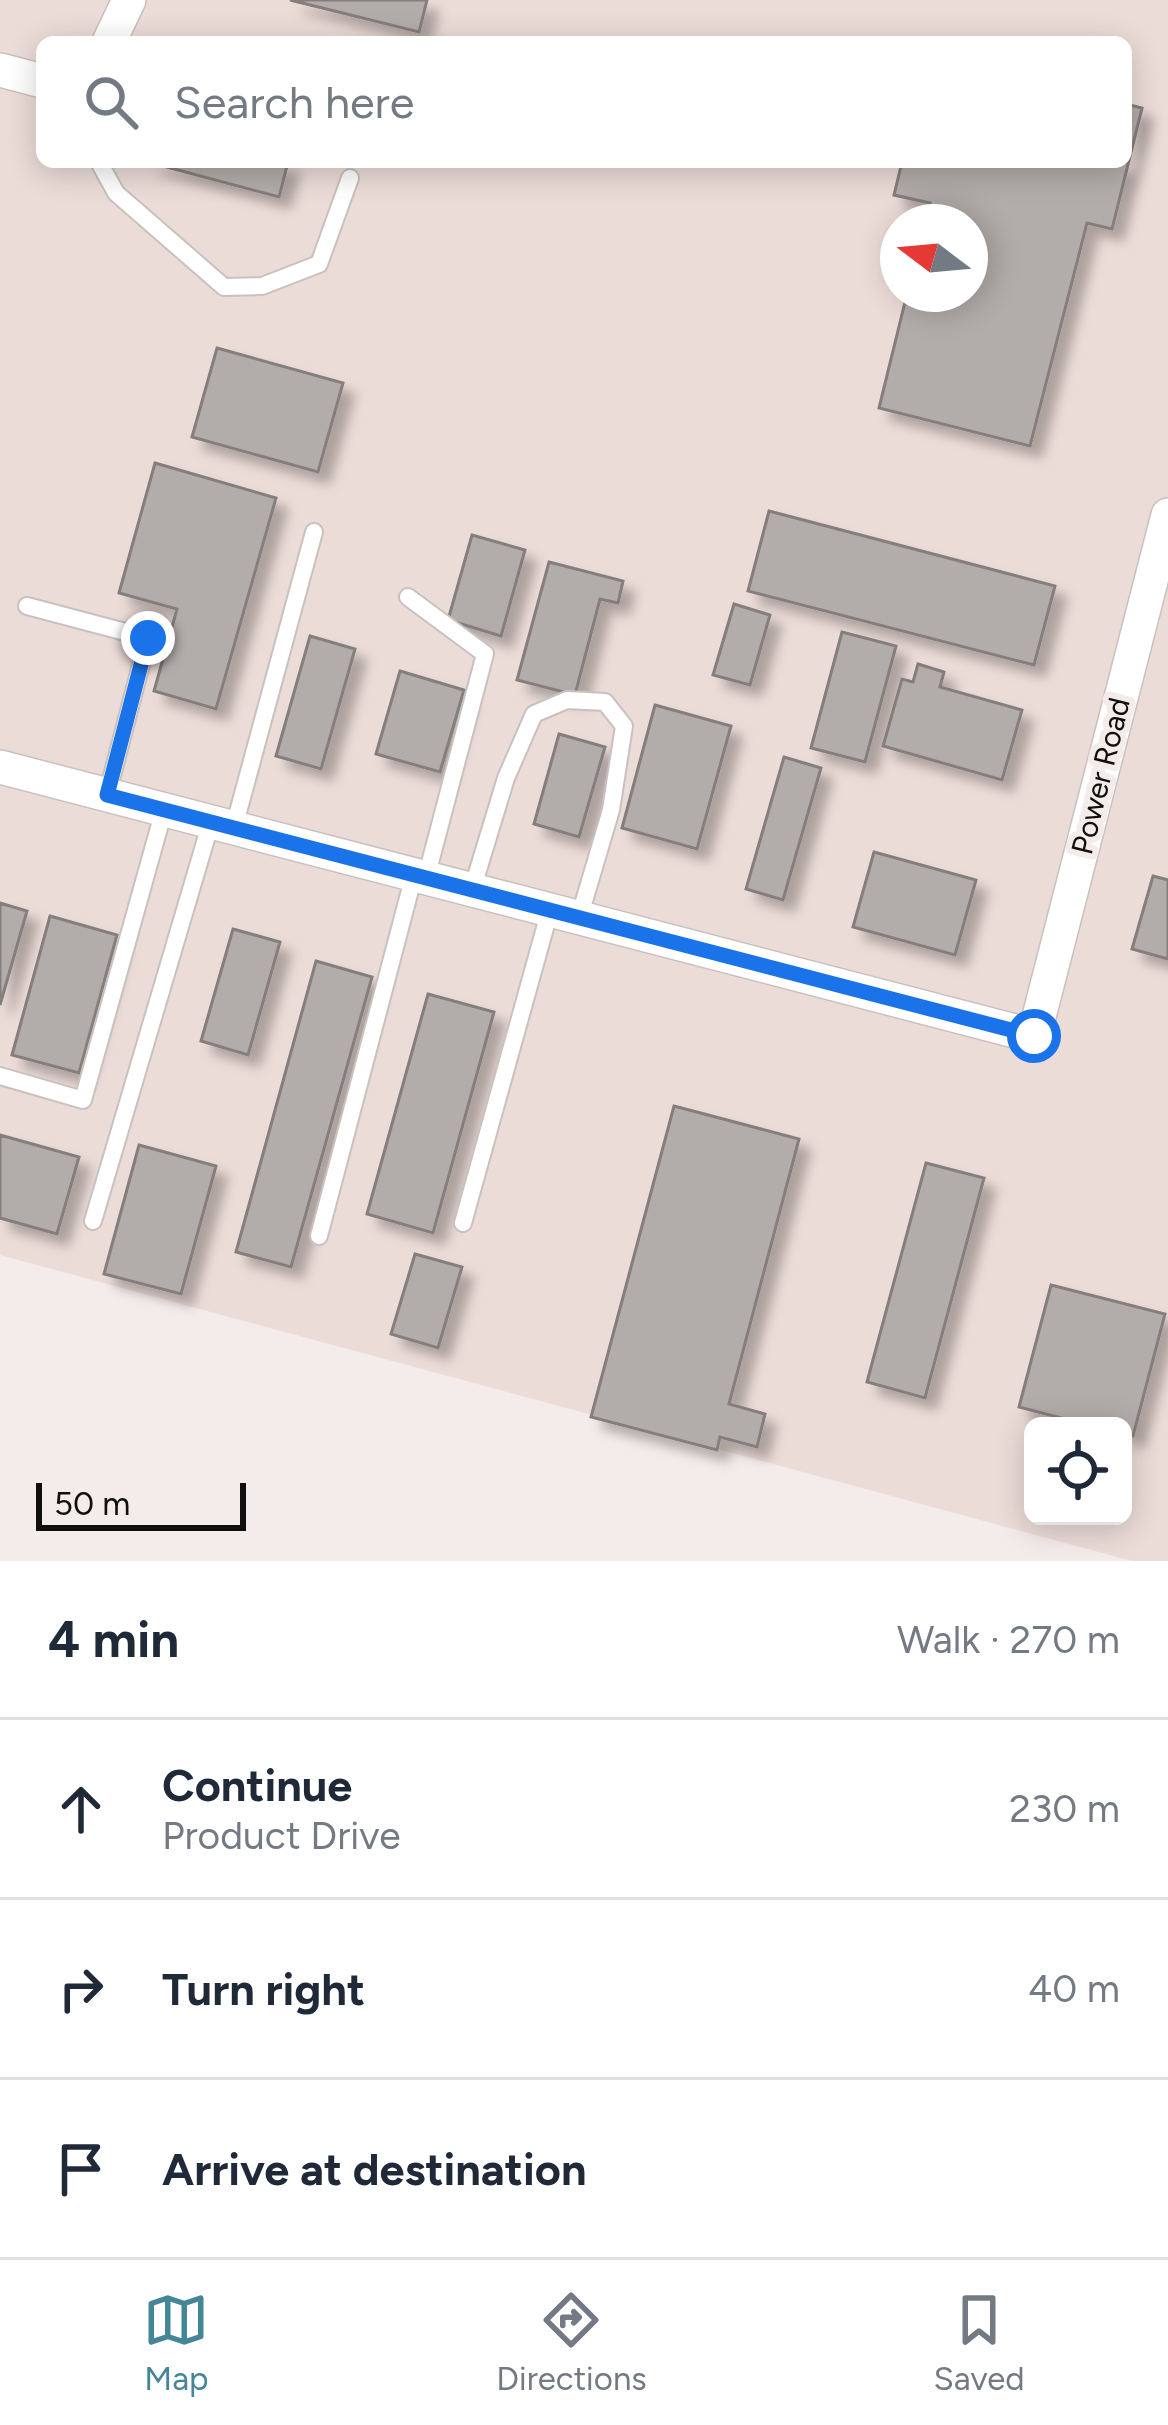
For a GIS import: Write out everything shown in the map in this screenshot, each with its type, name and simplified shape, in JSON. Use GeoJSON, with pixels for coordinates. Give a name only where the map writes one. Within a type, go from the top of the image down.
{"type":"FeatureCollection","features":[{"type":"Feature","properties":{"kind":"street"},"geometry":{"type":"LineString","coordinates":[[112,36],[129,0]]}},
{"type":"Feature","properties":{"kind":"street"},"geometry":{"type":"LineString","coordinates":[[0,70],[36,79]]}},
{"type":"Feature","properties":{"kind":"street","name":"Power Road"},"geometry":{"type":"LineString","coordinates":[[564,914],[1034,1036],[1168,515]]}},
{"type":"Feature","properties":{"kind":"street"},"geometry":{"type":"LineString","coordinates":[[0,767],[564,914]]}},
{"type":"Feature","properties":{"kind":"lane"},"geometry":{"type":"LineString","coordinates":[[102,168],[116,193],[224,287],[262,286],[319,264],[350,178]]}},
{"type":"Feature","properties":{"kind":"lane"},"geometry":{"type":"LineString","coordinates":[[93,1221],[314,532]]}},
{"type":"Feature","properties":{"kind":"lane"},"geometry":{"type":"LineString","coordinates":[[320,1236],[485,654],[408,597]]}},
{"type":"Feature","properties":{"kind":"lane"},"geometry":{"type":"LineString","coordinates":[[27,606],[148,638],[107,795]]}},
{"type":"Feature","properties":{"kind":"lane"},"geometry":{"type":"LineString","coordinates":[[463,1222],[564,914],[611,810],[624,726],[605,702],[568,700],[534,714],[506,778],[472,890]]}},
{"type":"Feature","properties":{"kind":"lane"},"geometry":{"type":"LineString","coordinates":[[0,1076],[83,1100],[164,810]]}},
{"type":"Feature","properties":{"kind":"shaded area"},"geometry":{"type":"Polygon","coordinates":[[[0,0],[1168,0],[1168,1561],[1132,1561],[0,1255],[0,0]]]}},
{"type":"Feature","properties":{"kind":"building"},"geometry":{"type":"Polygon","coordinates":[[[290,0],[427,0],[419,32],[290,0]]]}},
{"type":"Feature","properties":{"kind":"building"},"geometry":{"type":"Polygon","coordinates":[[[1132,106],[1142,108],[1132,148],[1132,106]]]}},
{"type":"Feature","properties":{"kind":"building"},"geometry":{"type":"Polygon","coordinates":[[[170,168],[286,168],[279,197],[170,168]]]}},
{"type":"Feature","properties":{"kind":"building"},"geometry":{"type":"Polygon","coordinates":[[[901,168],[1127,168],[1112,229],[1087,223],[1030,446],[879,408],[903,312],[988,312],[988,204],[930,203],[894,195],[901,168]]]}},
{"type":"Feature","properties":{"kind":"building"},"geometry":{"type":"Polygon","coordinates":[[[217,348],[343,383],[318,472],[192,437],[217,348]]]}},
{"type":"Feature","properties":{"kind":"building"},"geometry":{"type":"Polygon","coordinates":[[[155,463],[276,498],[216,709],[154,691],[177,609],[119,593],[155,463]]]}},
{"type":"Feature","properties":{"kind":"building"},"geometry":{"type":"Polygon","coordinates":[[[769,511],[1055,586],[1034,665],[748,591],[769,511]]]}},
{"type":"Feature","properties":{"kind":"building"},"geometry":{"type":"Polygon","coordinates":[[[472,535],[525,550],[501,636],[448,620],[472,535]]]}},
{"type":"Feature","properties":{"kind":"building"},"geometry":{"type":"Polygon","coordinates":[[[549,562],[623,581],[618,603],[600,599],[575,695],[517,680],[549,562]]]}},
{"type":"Feature","properties":{"kind":"building"},"geometry":{"type":"Polygon","coordinates":[[[734,604],[770,615],[750,685],[713,675],[734,604]]]}},
{"type":"Feature","properties":{"kind":"building"},"geometry":{"type":"Polygon","coordinates":[[[842,632],[896,646],[865,762],[811,748],[842,632]]]}},
{"type":"Feature","properties":{"kind":"building"},"geometry":{"type":"Polygon","coordinates":[[[310,636],[355,649],[321,769],[276,756],[310,636]]]}},
{"type":"Feature","properties":{"kind":"building"},"geometry":{"type":"Polygon","coordinates":[[[918,664],[944,672],[940,687],[1022,710],[1002,780],[883,746],[902,679],[913,682],[918,664]]]}},
{"type":"Feature","properties":{"kind":"building"},"geometry":{"type":"Polygon","coordinates":[[[400,671],[464,690],[440,772],[376,754],[400,671]]]}},
{"type":"Feature","properties":{"kind":"building"},"geometry":{"type":"Polygon","coordinates":[[[655,705],[731,726],[697,849],[622,828],[655,705]]]}},
{"type":"Feature","properties":{"kind":"building"},"geometry":{"type":"Polygon","coordinates":[[[559,734],[605,747],[579,837],[534,824],[559,734]]]}},
{"type":"Feature","properties":{"kind":"building"},"geometry":{"type":"Polygon","coordinates":[[[784,757],[821,768],[783,900],[746,889],[784,757]]]}},
{"type":"Feature","properties":{"kind":"building"},"geometry":{"type":"Polygon","coordinates":[[[874,852],[976,880],[955,955],[853,927],[874,852]]]}},
{"type":"Feature","properties":{"kind":"building"},"geometry":{"type":"Polygon","coordinates":[[[1153,876],[1168,880],[1168,959],[1132,949],[1153,876]]]}},
{"type":"Feature","properties":{"kind":"building"},"geometry":{"type":"Polygon","coordinates":[[[0,903],[27,911],[0,1005],[0,903]]]}},
{"type":"Feature","properties":{"kind":"building"},"geometry":{"type":"Polygon","coordinates":[[[50,916],[117,935],[79,1073],[12,1055],[50,916]]]}},
{"type":"Feature","properties":{"kind":"building"},"geometry":{"type":"Polygon","coordinates":[[[233,929],[280,942],[248,1055],[201,1041],[233,929]]]}},
{"type":"Feature","properties":{"kind":"building"},"geometry":{"type":"Polygon","coordinates":[[[316,961],[372,977],[291,1267],[236,1252],[316,961]]]}},
{"type":"Feature","properties":{"kind":"building"},"geometry":{"type":"Polygon","coordinates":[[[428,994],[494,1012],[433,1233],[367,1214],[428,994]]]}},
{"type":"Feature","properties":{"kind":"building"},"geometry":{"type":"Polygon","coordinates":[[[674,1106],[799,1139],[729,1404],[765,1414],[757,1447],[720,1437],[717,1450],[591,1417],[674,1106]]]}},
{"type":"Feature","properties":{"kind":"building"},"geometry":{"type":"Polygon","coordinates":[[[0,1135],[79,1157],[57,1234],[0,1218],[0,1135]]]}},
{"type":"Feature","properties":{"kind":"building"},"geometry":{"type":"Polygon","coordinates":[[[139,1145],[216,1166],[181,1294],[104,1274],[139,1145]]]}},
{"type":"Feature","properties":{"kind":"building"},"geometry":{"type":"Polygon","coordinates":[[[926,1163],[984,1178],[925,1398],[867,1382],[926,1163]]]}},
{"type":"Feature","properties":{"kind":"building"},"geometry":{"type":"Polygon","coordinates":[[[415,1254],[462,1267],[438,1348],[391,1334],[415,1254]]]}},
{"type":"Feature","properties":{"kind":"building"},"geometry":{"type":"Polygon","coordinates":[[[1051,1285],[1165,1314],[1133,1436],[1132,1417],[1057,1417],[1019,1407],[1051,1285]]]}},
{"type":"Feature","properties":{"kind":"route"},"geometry":{"type":"LineString","coordinates":[[148,638],[107,795],[1034,1036]]}}]}
